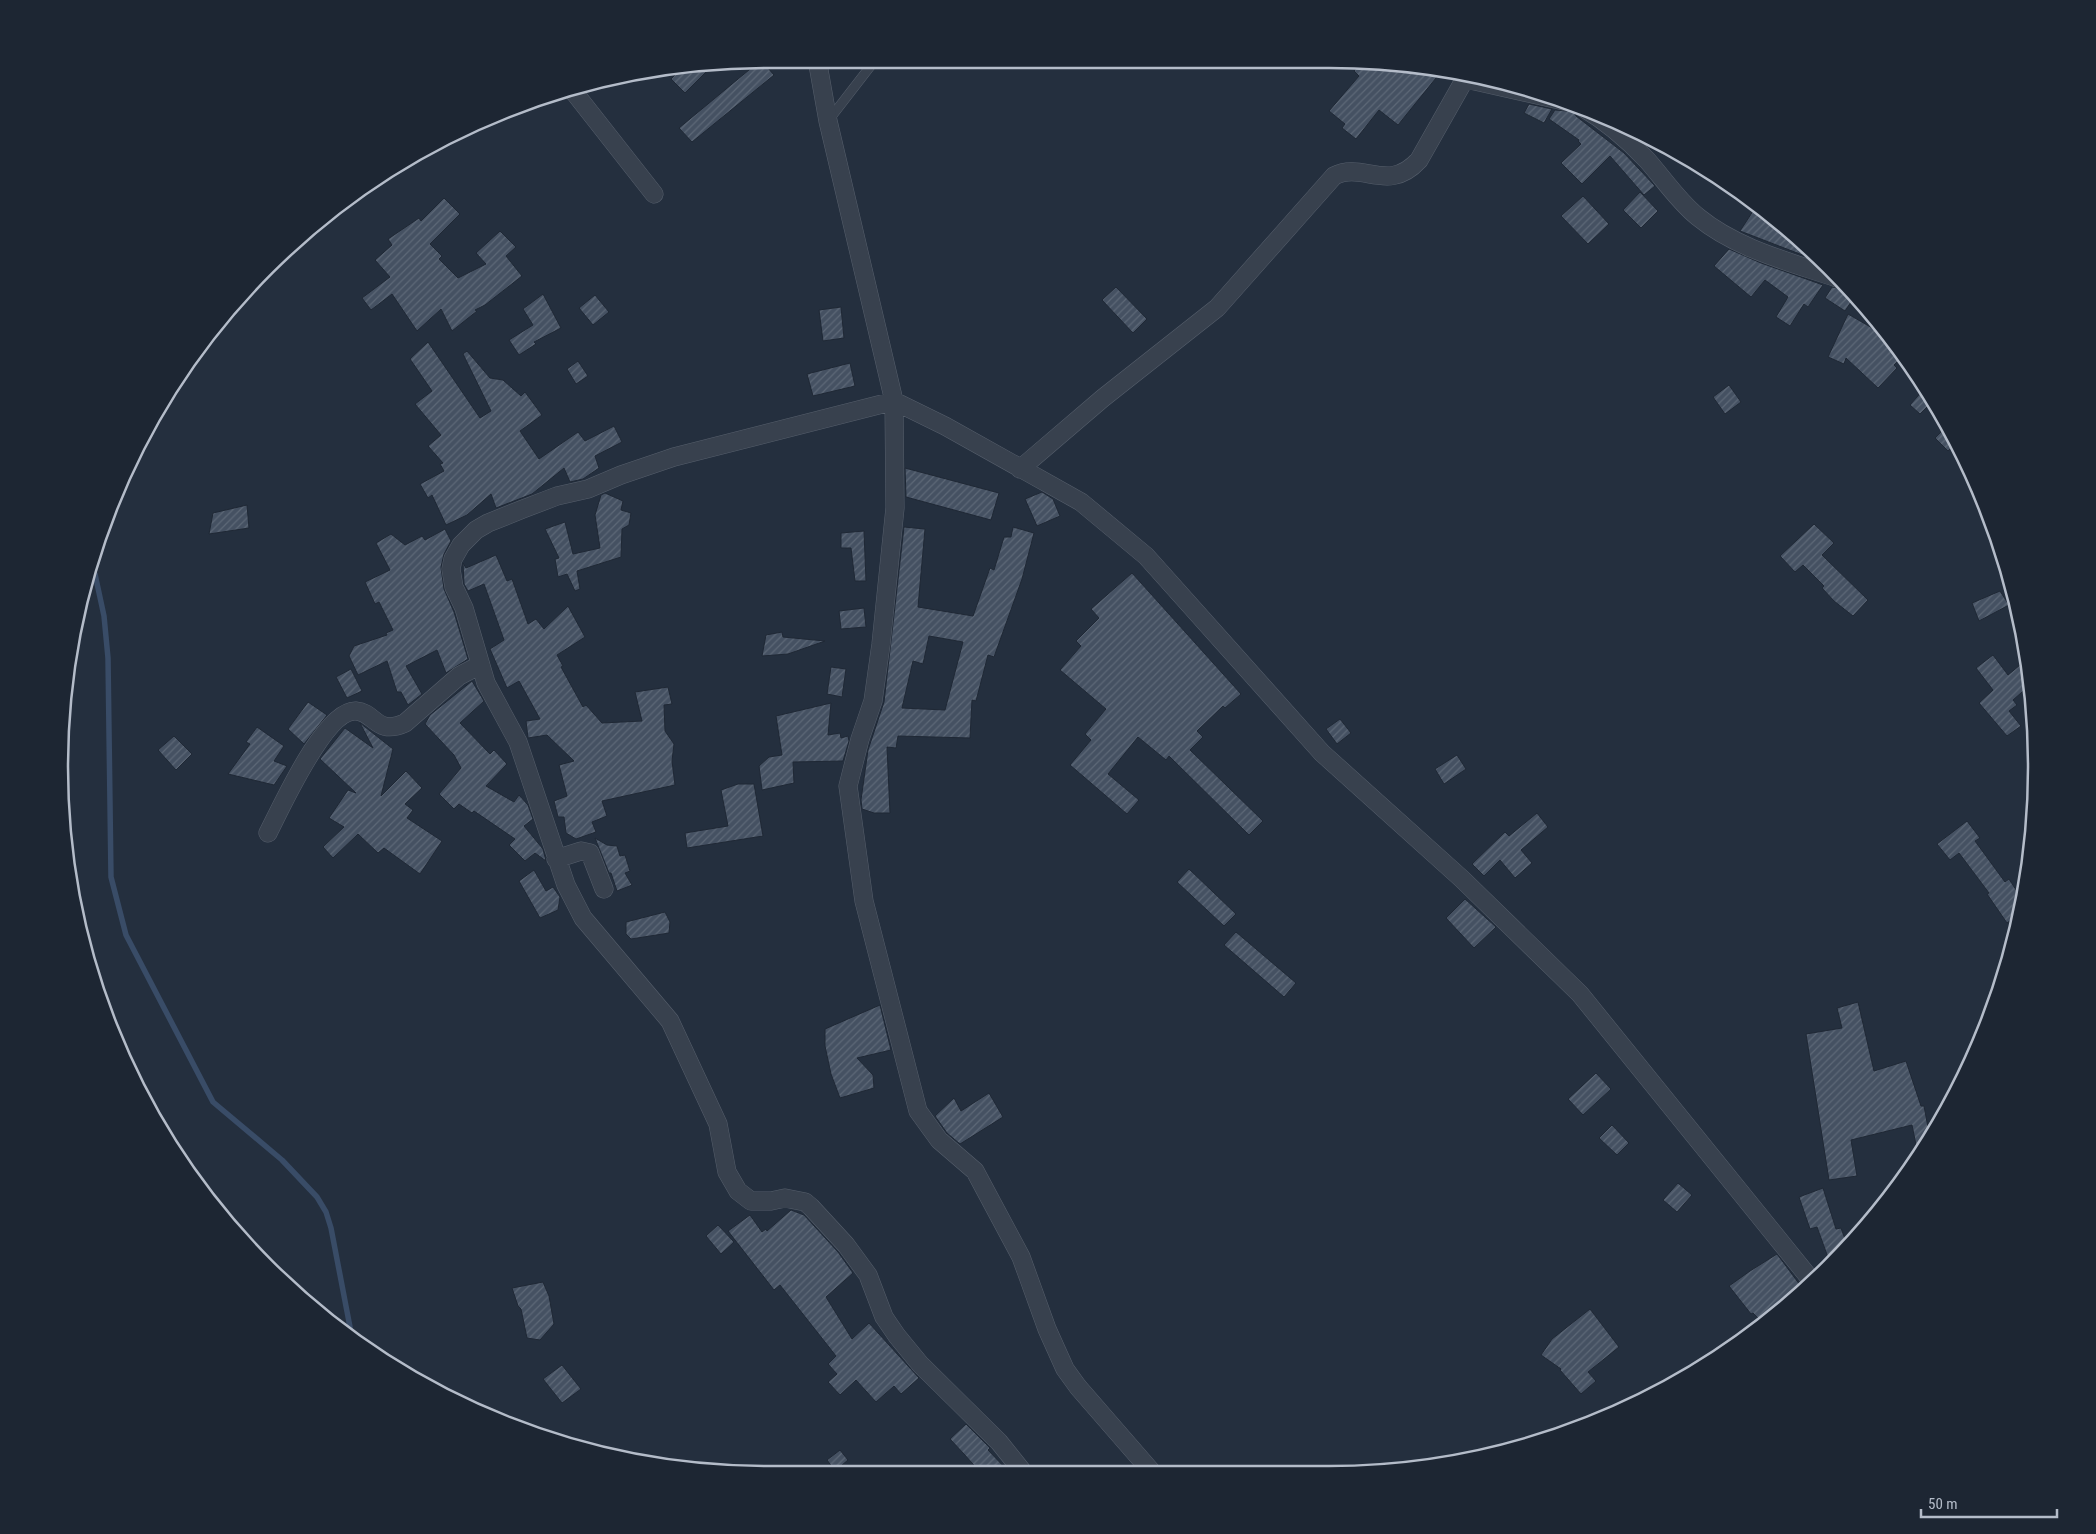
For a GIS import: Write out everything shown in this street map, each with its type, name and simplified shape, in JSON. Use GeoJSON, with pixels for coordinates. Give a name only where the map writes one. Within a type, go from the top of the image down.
{"type":"FeatureCollection","features":[{"type":"Feature","properties":{"kind":"street"},"geometry":{"type":"LineString","coordinates":[[819,68],[828,121],[894,401],[895,508],[881,644],[873,701],[860,739],[848,786],[867,910],[918,1111],[939,1140],[975,1171],[1021,1257],[1047,1329],[1065,1369],[1078,1387],[1147,1466]]}},
{"type":"Feature","properties":{"kind":"street"},"geometry":{"type":"LineString","coordinates":[[1020,469],[1103,398],[1217,308],[1334,176],[1343,171],[1390,176],[1410,170],[1418,160],[1464,81]]}},
{"type":"Feature","properties":{"kind":"street"},"geometry":{"type":"LineString","coordinates":[[575,94],[654,194]]}},
{"type":"Feature","properties":{"kind":"street"},"geometry":{"type":"LineString","coordinates":[[1616,130],[1626,138],[1696,216],[1711,227],[1733,240],[1826,274]]}},
{"type":"Feature","properties":{"kind":"street"},"geometry":{"type":"LineString","coordinates":[[1018,1466],[1000,1442],[920,1364],[897,1336],[881,1309],[868,1276],[846,1245],[811,1207],[805,1202],[785,1198],[771,1201],[751,1200],[738,1190],[727,1172],[718,1124],[670,1021],[583,918],[566,885],[556,859],[522,753],[486,683],[464,608],[454,587],[451,569],[453,558],[461,545],[476,530],[488,523],[557,496],[588,489],[620,475],[674,457],[894,401],[945,426],[1081,502],[1146,556],[1322,753],[1462,879],[1580,994],[1808,1276]]}},
{"type":"Feature","properties":{"kind":"street"},"geometry":{"type":"LineString","coordinates":[[268,833],[312,750],[338,719],[351,711],[357,711],[382,725],[394,728],[405,723],[459,676],[480,665]]}},
{"type":"Feature","properties":{"kind":"street"},"geometry":{"type":"LineString","coordinates":[[556,859],[581,851],[590,853],[604,889]]}},
{"type":"Feature","properties":{"kind":"lane"},"geometry":{"type":"LineString","coordinates":[[828,121],[869,68]]}},
{"type":"Feature","properties":{"kind":"building"},"geometry":{"type":"Polygon","coordinates":[[[751,68],[768,68],[774,75],[692,142],[679,128],[751,68]]]}},
{"type":"Feature","properties":{"kind":"building"},"geometry":{"type":"Polygon","coordinates":[[[1356,69],[1375,69],[1437,76],[1398,125],[1379,110],[1356,139],[1342,128],[1345,124],[1329,111],[1359,76],[1354,71],[1356,69]]]}},
{"type":"Feature","properties":{"kind":"building"},"geometry":{"type":"Polygon","coordinates":[[[708,70],[685,93],[671,79],[677,73],[708,70]]]}},
{"type":"Feature","properties":{"kind":"building"},"geometry":{"type":"Polygon","coordinates":[[[1529,104],[1552,109],[1544,123],[1524,113],[1529,104]]]}},
{"type":"Feature","properties":{"kind":"building"},"geometry":{"type":"Polygon","coordinates":[[[1555,110],[1574,113],[1576,116],[1624,153],[1655,186],[1644,195],[1610,156],[1582,184],[1561,163],[1581,144],[1579,140],[1549,119],[1555,110]]]}},
{"type":"Feature","properties":{"kind":"building"},"geometry":{"type":"Polygon","coordinates":[[[1640,192],[1658,211],[1641,228],[1623,210],[1640,192]]]}},
{"type":"Feature","properties":{"kind":"building"},"geometry":{"type":"Polygon","coordinates":[[[1583,196],[1609,224],[1588,244],[1561,216],[1583,196]]]}},
{"type":"Feature","properties":{"kind":"building"},"geometry":{"type":"Polygon","coordinates":[[[444,198],[460,214],[430,244],[442,256],[439,259],[458,278],[486,264],[476,253],[500,231],[516,247],[506,256],[522,276],[485,305],[475,310],[477,311],[452,331],[441,309],[417,331],[392,294],[371,310],[362,298],[390,277],[375,260],[392,245],[388,239],[419,218],[421,221],[444,198]]]}},
{"type":"Feature","properties":{"kind":"building"},"geometry":{"type":"Polygon","coordinates":[[[1753,211],[1806,255],[1805,256],[1740,231],[1753,211]]]}},
{"type":"Feature","properties":{"kind":"building"},"geometry":{"type":"Polygon","coordinates":[[[1729,249],[1761,263],[1823,285],[1808,307],[1804,304],[1790,326],[1776,317],[1788,297],[1765,280],[1751,297],[1714,266],[1729,249]]]}},
{"type":"Feature","properties":{"kind":"building"},"geometry":{"type":"Polygon","coordinates":[[[1116,287],[1147,319],[1133,333],[1102,300],[1116,287]]]}},
{"type":"Feature","properties":{"kind":"building"},"geometry":{"type":"Polygon","coordinates":[[[1832,287],[1840,289],[1851,302],[1845,311],[1825,298],[1832,287]]]}},
{"type":"Feature","properties":{"kind":"building"},"geometry":{"type":"Polygon","coordinates":[[[543,294],[561,328],[534,342],[536,344],[519,355],[509,340],[533,325],[523,309],[543,294]]]}},
{"type":"Feature","properties":{"kind":"building"},"geometry":{"type":"Polygon","coordinates":[[[595,295],[609,312],[593,325],[579,308],[595,295]]]}},
{"type":"Feature","properties":{"kind":"building"},"geometry":{"type":"Polygon","coordinates":[[[841,307],[844,338],[823,341],[819,310],[841,307]]]}},
{"type":"Feature","properties":{"kind":"building"},"geometry":{"type":"Polygon","coordinates":[[[1848,314],[1874,329],[1898,361],[1894,365],[1897,368],[1878,388],[1846,358],[1844,364],[1828,357],[1848,314]]]}},
{"type":"Feature","properties":{"kind":"building"},"geometry":{"type":"Polygon","coordinates":[[[428,342],[480,418],[491,411],[463,354],[467,351],[490,378],[503,380],[521,396],[525,392],[542,415],[520,431],[539,459],[578,432],[585,441],[614,426],[622,442],[595,456],[599,468],[583,479],[570,482],[564,468],[532,494],[496,508],[491,494],[467,515],[446,525],[432,495],[428,498],[420,484],[444,471],[440,464],[443,463],[428,446],[441,435],[415,404],[432,391],[410,359],[428,342]]]}},
{"type":"Feature","properties":{"kind":"building"},"geometry":{"type":"Polygon","coordinates":[[[578,361],[588,376],[576,384],[567,369],[578,361]]]}},
{"type":"Feature","properties":{"kind":"building"},"geometry":{"type":"Polygon","coordinates":[[[850,363],[855,386],[813,396],[807,374],[850,363]]]}},
{"type":"Feature","properties":{"kind":"building"},"geometry":{"type":"Polygon","coordinates":[[[1729,385],[1741,402],[1725,414],[1713,397],[1729,385]]]}},
{"type":"Feature","properties":{"kind":"building"},"geometry":{"type":"Polygon","coordinates":[[[1920,393],[1928,406],[1920,414],[1910,405],[1920,393]]]}},
{"type":"Feature","properties":{"kind":"building"},"geometry":{"type":"Polygon","coordinates":[[[1942,431],[1951,448],[1948,451],[1935,438],[1942,431]]]}},
{"type":"Feature","properties":{"kind":"building"},"geometry":{"type":"Polygon","coordinates":[[[905,468],[999,493],[991,520],[906,497],[905,468]]]}},
{"type":"Feature","properties":{"kind":"building"},"geometry":{"type":"Polygon","coordinates":[[[1042,492],[1053,499],[1060,516],[1037,526],[1025,499],[1042,492]]]}},
{"type":"Feature","properties":{"kind":"building"},"geometry":{"type":"Polygon","coordinates":[[[605,493],[623,501],[621,510],[631,513],[629,525],[622,529],[621,557],[577,571],[580,589],[575,591],[567,574],[558,577],[555,559],[559,558],[545,529],[565,522],[573,554],[600,548],[595,515],[601,495],[605,493]]]}},
{"type":"Feature","properties":{"kind":"building"},"geometry":{"type":"Polygon","coordinates":[[[247,505],[249,528],[209,534],[213,513],[247,505]]]}},
{"type":"Feature","properties":{"kind":"building"},"geometry":{"type":"Polygon","coordinates":[[[1814,524],[1834,543],[1822,555],[1868,600],[1853,616],[1834,601],[1822,588],[1824,586],[1803,565],[1795,572],[1780,556],[1814,524]]]}},
{"type":"Feature","properties":{"kind":"building"},"geometry":{"type":"Polygon","coordinates":[[[904,527],[925,529],[918,607],[973,616],[990,568],[994,570],[1004,537],[1011,537],[1013,527],[1034,533],[1022,579],[994,657],[988,655],[976,701],[972,700],[970,738],[898,736],[896,748],[887,747],[890,813],[874,813],[862,809],[861,800],[868,750],[884,702],[904,527]],[[929,636],[923,664],[913,661],[902,708],[945,710],[963,642],[929,636]]]}},
{"type":"Feature","properties":{"kind":"building"},"geometry":{"type":"Polygon","coordinates":[[[445,529],[451,541],[444,554],[441,567],[444,589],[454,612],[468,659],[446,673],[437,650],[406,666],[422,694],[408,705],[401,692],[397,692],[387,661],[358,675],[349,656],[354,646],[387,635],[386,633],[393,630],[379,602],[375,604],[365,582],[390,570],[376,543],[391,534],[405,545],[422,536],[425,540],[445,529]]]}},
{"type":"Feature","properties":{"kind":"building"},"geometry":{"type":"Polygon","coordinates":[[[864,531],[866,581],[855,581],[851,548],[841,548],[841,533],[864,531]]]}},
{"type":"Feature","properties":{"kind":"building"},"geometry":{"type":"Polygon","coordinates":[[[496,555],[507,581],[512,579],[528,624],[536,619],[544,629],[568,606],[585,637],[557,655],[563,666],[561,667],[583,707],[586,705],[602,723],[642,721],[635,692],[668,687],[672,704],[664,705],[665,731],[674,744],[672,761],[675,785],[602,801],[607,816],[592,822],[596,832],[576,839],[566,833],[564,817],[558,817],[554,801],[567,796],[559,765],[574,761],[547,735],[528,738],[526,721],[540,719],[519,681],[507,688],[490,649],[504,640],[484,584],[468,591],[464,584],[463,563],[466,568],[496,555]]]}},
{"type":"Feature","properties":{"kind":"building"},"geometry":{"type":"Polygon","coordinates":[[[1132,573],[1241,694],[1225,708],[1223,706],[1197,731],[1203,737],[1190,750],[1263,821],[1249,835],[1169,756],[1166,760],[1138,737],[1108,774],[1139,800],[1127,814],[1070,765],[1091,740],[1085,734],[1106,709],[1060,670],[1081,646],[1076,641],[1099,618],[1091,609],[1132,573]]]}},
{"type":"Feature","properties":{"kind":"building"},"geometry":{"type":"Polygon","coordinates":[[[2000,591],[2009,605],[1979,621],[1972,603],[2000,591]]]}},
{"type":"Feature","properties":{"kind":"building"},"geometry":{"type":"Polygon","coordinates":[[[864,608],[866,627],[841,629],[839,611],[864,608]]]}},
{"type":"Feature","properties":{"kind":"building"},"geometry":{"type":"Polygon","coordinates":[[[782,632],[783,637],[825,641],[788,654],[762,656],[766,635],[782,632]]]}},
{"type":"Feature","properties":{"kind":"building"},"geometry":{"type":"Polygon","coordinates":[[[1993,655],[2008,675],[2021,664],[2024,690],[2013,700],[2017,705],[2009,711],[2021,726],[2007,736],[1979,703],[1993,690],[1976,668],[1993,655]]]}},
{"type":"Feature","properties":{"kind":"building"},"geometry":{"type":"Polygon","coordinates":[[[831,667],[846,669],[842,697],[827,694],[831,667]]]}},
{"type":"Feature","properties":{"kind":"building"},"geometry":{"type":"Polygon","coordinates":[[[351,669],[362,691],[347,698],[336,677],[351,669]]]}},
{"type":"Feature","properties":{"kind":"building"},"geometry":{"type":"Polygon","coordinates":[[[472,681],[484,701],[460,723],[490,754],[494,750],[507,764],[486,786],[514,802],[519,795],[528,805],[533,819],[524,826],[543,849],[546,861],[535,853],[525,861],[509,845],[515,839],[474,811],[472,813],[459,804],[454,809],[439,794],[461,768],[454,755],[425,724],[430,715],[472,681]]]}},
{"type":"Feature","properties":{"kind":"building"},"geometry":{"type":"Polygon","coordinates":[[[308,702],[327,715],[304,744],[288,729],[308,702]]]}},
{"type":"Feature","properties":{"kind":"building"},"geometry":{"type":"Polygon","coordinates":[[[831,703],[828,735],[840,733],[841,738],[848,736],[849,741],[843,761],[793,762],[794,783],[762,790],[759,766],[769,757],[782,755],[776,716],[831,703]]]}},
{"type":"Feature","properties":{"kind":"building"},"geometry":{"type":"Polygon","coordinates":[[[1340,719],[1351,733],[1337,744],[1326,729],[1340,719]]]}},
{"type":"Feature","properties":{"kind":"building"},"geometry":{"type":"Polygon","coordinates":[[[360,723],[393,749],[381,796],[406,771],[422,788],[405,804],[413,810],[407,818],[442,841],[420,874],[384,848],[378,853],[358,834],[333,858],[323,847],[344,827],[329,818],[348,790],[356,793],[320,759],[345,728],[373,748],[360,723]]]}},
{"type":"Feature","properties":{"kind":"building"},"geometry":{"type":"Polygon","coordinates":[[[257,727],[284,746],[274,761],[287,766],[274,785],[228,774],[250,744],[246,742],[257,727]]]}},
{"type":"Feature","properties":{"kind":"building"},"geometry":{"type":"Polygon","coordinates":[[[174,736],[192,754],[176,770],[158,750],[174,736]]]}},
{"type":"Feature","properties":{"kind":"building"},"geometry":{"type":"Polygon","coordinates":[[[1457,755],[1466,769],[1444,784],[1435,769],[1457,755]]]}},
{"type":"Feature","properties":{"kind":"building"},"geometry":{"type":"Polygon","coordinates":[[[738,784],[754,784],[763,836],[687,848],[685,833],[728,826],[721,790],[738,784]]]}},
{"type":"Feature","properties":{"kind":"building"},"geometry":{"type":"Polygon","coordinates":[[[1537,813],[1548,827],[1521,850],[1532,863],[1515,878],[1500,860],[1484,876],[1472,864],[1505,832],[1509,836],[1537,813]]]}},
{"type":"Feature","properties":{"kind":"building"},"geometry":{"type":"Polygon","coordinates":[[[1967,821],[1980,838],[1975,841],[2005,882],[2009,879],[2017,891],[2011,920],[2007,923],[1987,894],[1989,893],[1959,853],[1950,860],[1937,844],[1967,821]]]}},
{"type":"Feature","properties":{"kind":"building"},"geometry":{"type":"Polygon","coordinates":[[[595,838],[607,845],[617,846],[620,856],[625,855],[630,871],[625,873],[632,885],[617,891],[595,838]]]}},
{"type":"Feature","properties":{"kind":"building"},"geometry":{"type":"Polygon","coordinates":[[[1189,869],[1236,914],[1224,926],[1177,882],[1189,869]]]}},
{"type":"Feature","properties":{"kind":"building"},"geometry":{"type":"Polygon","coordinates":[[[534,870],[546,891],[553,887],[560,897],[558,910],[540,918],[519,881],[534,870]]]}},
{"type":"Feature","properties":{"kind":"building"},"geometry":{"type":"Polygon","coordinates":[[[1465,899],[1496,927],[1474,948],[1446,918],[1465,899]]]}},
{"type":"Feature","properties":{"kind":"building"},"geometry":{"type":"Polygon","coordinates":[[[665,912],[670,922],[669,933],[631,939],[626,934],[626,922],[665,912]]]}},
{"type":"Feature","properties":{"kind":"building"},"geometry":{"type":"Polygon","coordinates":[[[1236,932],[1296,983],[1284,997],[1224,945],[1236,932]]]}},
{"type":"Feature","properties":{"kind":"building"},"geometry":{"type":"Polygon","coordinates":[[[1858,1002],[1874,1071],[1906,1061],[1921,1106],[1924,1106],[1928,1128],[1916,1147],[1912,1125],[1851,1140],[1857,1176],[1829,1180],[1806,1034],[1842,1028],[1837,1008],[1858,1002]]]}},
{"type":"Feature","properties":{"kind":"building"},"geometry":{"type":"Polygon","coordinates":[[[880,1005],[891,1050],[857,1058],[873,1075],[874,1088],[840,1098],[831,1074],[825,1046],[825,1029],[880,1005]]]}},
{"type":"Feature","properties":{"kind":"building"},"geometry":{"type":"Polygon","coordinates":[[[1596,1073],[1611,1089],[1583,1115],[1568,1099],[1596,1073]]]}},
{"type":"Feature","properties":{"kind":"building"},"geometry":{"type":"Polygon","coordinates":[[[989,1093],[1003,1117],[960,1144],[947,1133],[935,1116],[954,1098],[961,1111],[989,1093]]]}},
{"type":"Feature","properties":{"kind":"building"},"geometry":{"type":"Polygon","coordinates":[[[1612,1125],[1629,1143],[1617,1155],[1599,1138],[1612,1125]]]}},
{"type":"Feature","properties":{"kind":"building"},"geometry":{"type":"Polygon","coordinates":[[[1678,1183],[1692,1195],[1677,1212],[1663,1200],[1678,1183]]]}},
{"type":"Feature","properties":{"kind":"building"},"geometry":{"type":"Polygon","coordinates":[[[1823,1188],[1836,1229],[1841,1228],[1845,1239],[1828,1258],[1817,1227],[1810,1229],[1799,1197],[1823,1188]]]}},
{"type":"Feature","properties":{"kind":"building"},"geometry":{"type":"Polygon","coordinates":[[[791,1210],[804,1215],[838,1252],[853,1273],[826,1297],[852,1339],[869,1323],[919,1378],[901,1394],[894,1386],[876,1402],[856,1380],[840,1395],[828,1382],[837,1374],[828,1364],[836,1356],[780,1285],[774,1290],[728,1231],[750,1215],[762,1232],[766,1229],[767,1231],[791,1210]]]}},
{"type":"Feature","properties":{"kind":"building"},"geometry":{"type":"Polygon","coordinates":[[[718,1225],[734,1242],[721,1254],[706,1236],[718,1225]]]}},
{"type":"Feature","properties":{"kind":"building"},"geometry":{"type":"Polygon","coordinates":[[[1777,1254],[1800,1284],[1759,1319],[1753,1313],[1751,1314],[1729,1286],[1777,1254]]]}},
{"type":"Feature","properties":{"kind":"building"},"geometry":{"type":"Polygon","coordinates":[[[543,1282],[549,1296],[554,1324],[540,1340],[527,1338],[521,1309],[518,1306],[512,1288],[543,1282]]]}},
{"type":"Feature","properties":{"kind":"building"},"geometry":{"type":"Polygon","coordinates":[[[1590,1309],[1619,1347],[1588,1372],[1596,1381],[1581,1394],[1561,1369],[1541,1355],[1552,1339],[1590,1309]]]}},
{"type":"Feature","properties":{"kind":"building"},"geometry":{"type":"Polygon","coordinates":[[[562,1365],[581,1389],[562,1403],[543,1379],[562,1365]]]}},
{"type":"Feature","properties":{"kind":"building"},"geometry":{"type":"Polygon","coordinates":[[[966,1424],[990,1448],[988,1450],[1003,1466],[975,1466],[950,1439],[966,1424]]]}},
{"type":"Feature","properties":{"kind":"building"},"geometry":{"type":"Polygon","coordinates":[[[840,1450],[848,1460],[841,1466],[831,1466],[827,1460],[840,1450]]]}},
{"type":"Feature","properties":{"kind":"waterway"},"geometry":{"type":"LineString","coordinates":[[95,574],[104,616],[108,658],[111,877],[126,935],[213,1102],[282,1160],[317,1197],[326,1212],[331,1228],[350,1328]]}}]}
